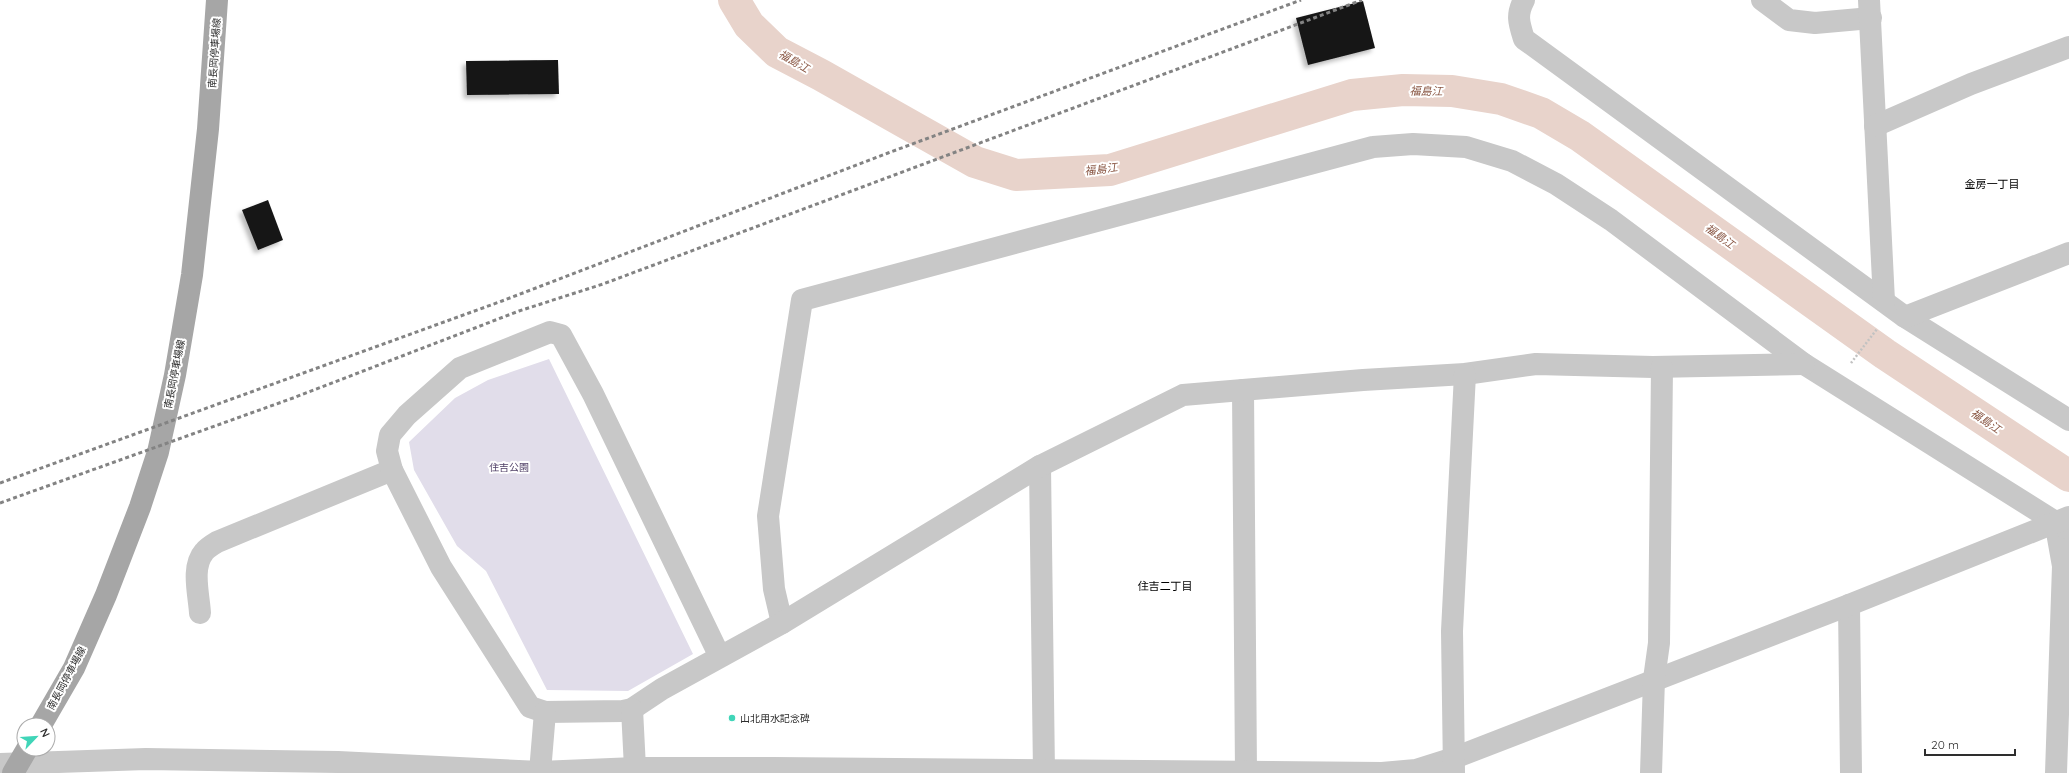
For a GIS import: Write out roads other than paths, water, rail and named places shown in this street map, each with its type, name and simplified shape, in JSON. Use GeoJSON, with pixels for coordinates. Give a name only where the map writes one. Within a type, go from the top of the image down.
{"type":"FeatureCollection","features":[{"type":"Feature","properties":{"kind":"main road","name":"南長岡停車場線"},"geometry":{"type":"LineString","coordinates":[[46,717],[74,668],[106,595],[140,507],[158,452],[175,375],[192,275],[208,129],[217,0]]}},
{"type":"Feature","properties":{"kind":"street"},"geometry":{"type":"LineString","coordinates":[[1524,0],[1518,11],[1524,39],[1905,317],[2069,420]]}},
{"type":"Feature","properties":{"kind":"street"},"geometry":{"type":"LineString","coordinates":[[1762,0],[1789,20],[1816,23],[1870,9],[1884,301]]}},
{"type":"Feature","properties":{"kind":"street"},"geometry":{"type":"LineString","coordinates":[[1875,126],[1970,84],[2069,47]]}},
{"type":"Feature","properties":{"kind":"street"},"geometry":{"type":"LineString","coordinates":[[782,623],[774,589],[768,516],[802,300],[1373,147],[1413,144],[1466,147],[1512,161],[1556,184],[1611,220],[1804,364],[2064,523]]}},
{"type":"Feature","properties":{"kind":"street"},"geometry":{"type":"LineString","coordinates":[[1905,317],[2069,253]]}},
{"type":"Feature","properties":{"kind":"street"},"geometry":{"type":"LineString","coordinates":[[720,657],[596,401],[561,335],[550,332],[460,368],[407,415],[390,435],[387,451],[392,470],[441,567],[530,707],[545,712],[622,711],[632,709],[720,657],[782,623],[1040,466],[1183,395],[1363,380],[1466,374],[1536,364],[1662,367],[1804,364]]}},
{"type":"Feature","properties":{"kind":"street"},"geometry":{"type":"LineString","coordinates":[[1651,773],[1654,679],[1659,644],[1662,367]]}},
{"type":"Feature","properties":{"kind":"street"},"geometry":{"type":"LineString","coordinates":[[1454,766],[1452,631],[1466,374]]}},
{"type":"Feature","properties":{"kind":"street"},"geometry":{"type":"LineString","coordinates":[[1243,390],[1246,773]]}},
{"type":"Feature","properties":{"kind":"street"},"geometry":{"type":"LineString","coordinates":[[1040,466],[1044,771]]}},
{"type":"Feature","properties":{"kind":"street"},"geometry":{"type":"LineString","coordinates":[[200,613],[197,571],[198,561],[204,551],[217,542],[392,470]]}},
{"type":"Feature","properties":{"kind":"street"},"geometry":{"type":"LineString","coordinates":[[14,762],[146,766],[338,767],[540,772],[635,768],[1382,773],[1454,766],[1654,679],[2064,523]]}},
{"type":"Feature","properties":{"kind":"street"},"geometry":{"type":"LineString","coordinates":[[2056,773],[2064,523]]}},
{"type":"Feature","properties":{"kind":"street"},"geometry":{"type":"LineString","coordinates":[[1849,605],[1851,773]]}},
{"type":"Feature","properties":{"kind":"street"},"geometry":{"type":"LineString","coordinates":[[632,709],[635,768]]}},
{"type":"Feature","properties":{"kind":"street"},"geometry":{"type":"LineString","coordinates":[[540,772],[545,712]]}},
{"type":"Feature","properties":{"kind":"waterway","name":"福島江"},"geometry":{"type":"LineString","coordinates":[[734,0],[749,25],[777,52],[821,75],[975,162],[1016,175],[1110,170],[1352,95],[1403,90],[1452,91],[1501,99],[1541,113],[1580,136],[1885,354],[2069,476]]}},
{"type":"Feature","properties":{"kind":"railway"},"geometry":{"type":"LineString","coordinates":[[0,483],[502,301],[888,153],[1301,0]]}},
{"type":"Feature","properties":{"kind":"railway"},"geometry":{"type":"LineString","coordinates":[[0,503],[293,398],[519,311],[603,284],[1362,0]]}},
{"type":"Feature","properties":{"kind":"place","name":"山北用水記念碑"},"geometry":{"type":"Point","coordinates":[732,718]}},
{"type":"Feature","properties":{"kind":"district","name":"金房一丁目"},"geometry":{"type":"Point","coordinates":[1992,184]}},
{"type":"Feature","properties":{"kind":"district","name":"住吉二丁目"},"geometry":{"type":"Point","coordinates":[1165,586]}},
{"type":"Feature","properties":{"kind":"park label","name":"住吉公園"},"geometry":{"type":"Point","coordinates":[509,467]}}]}
